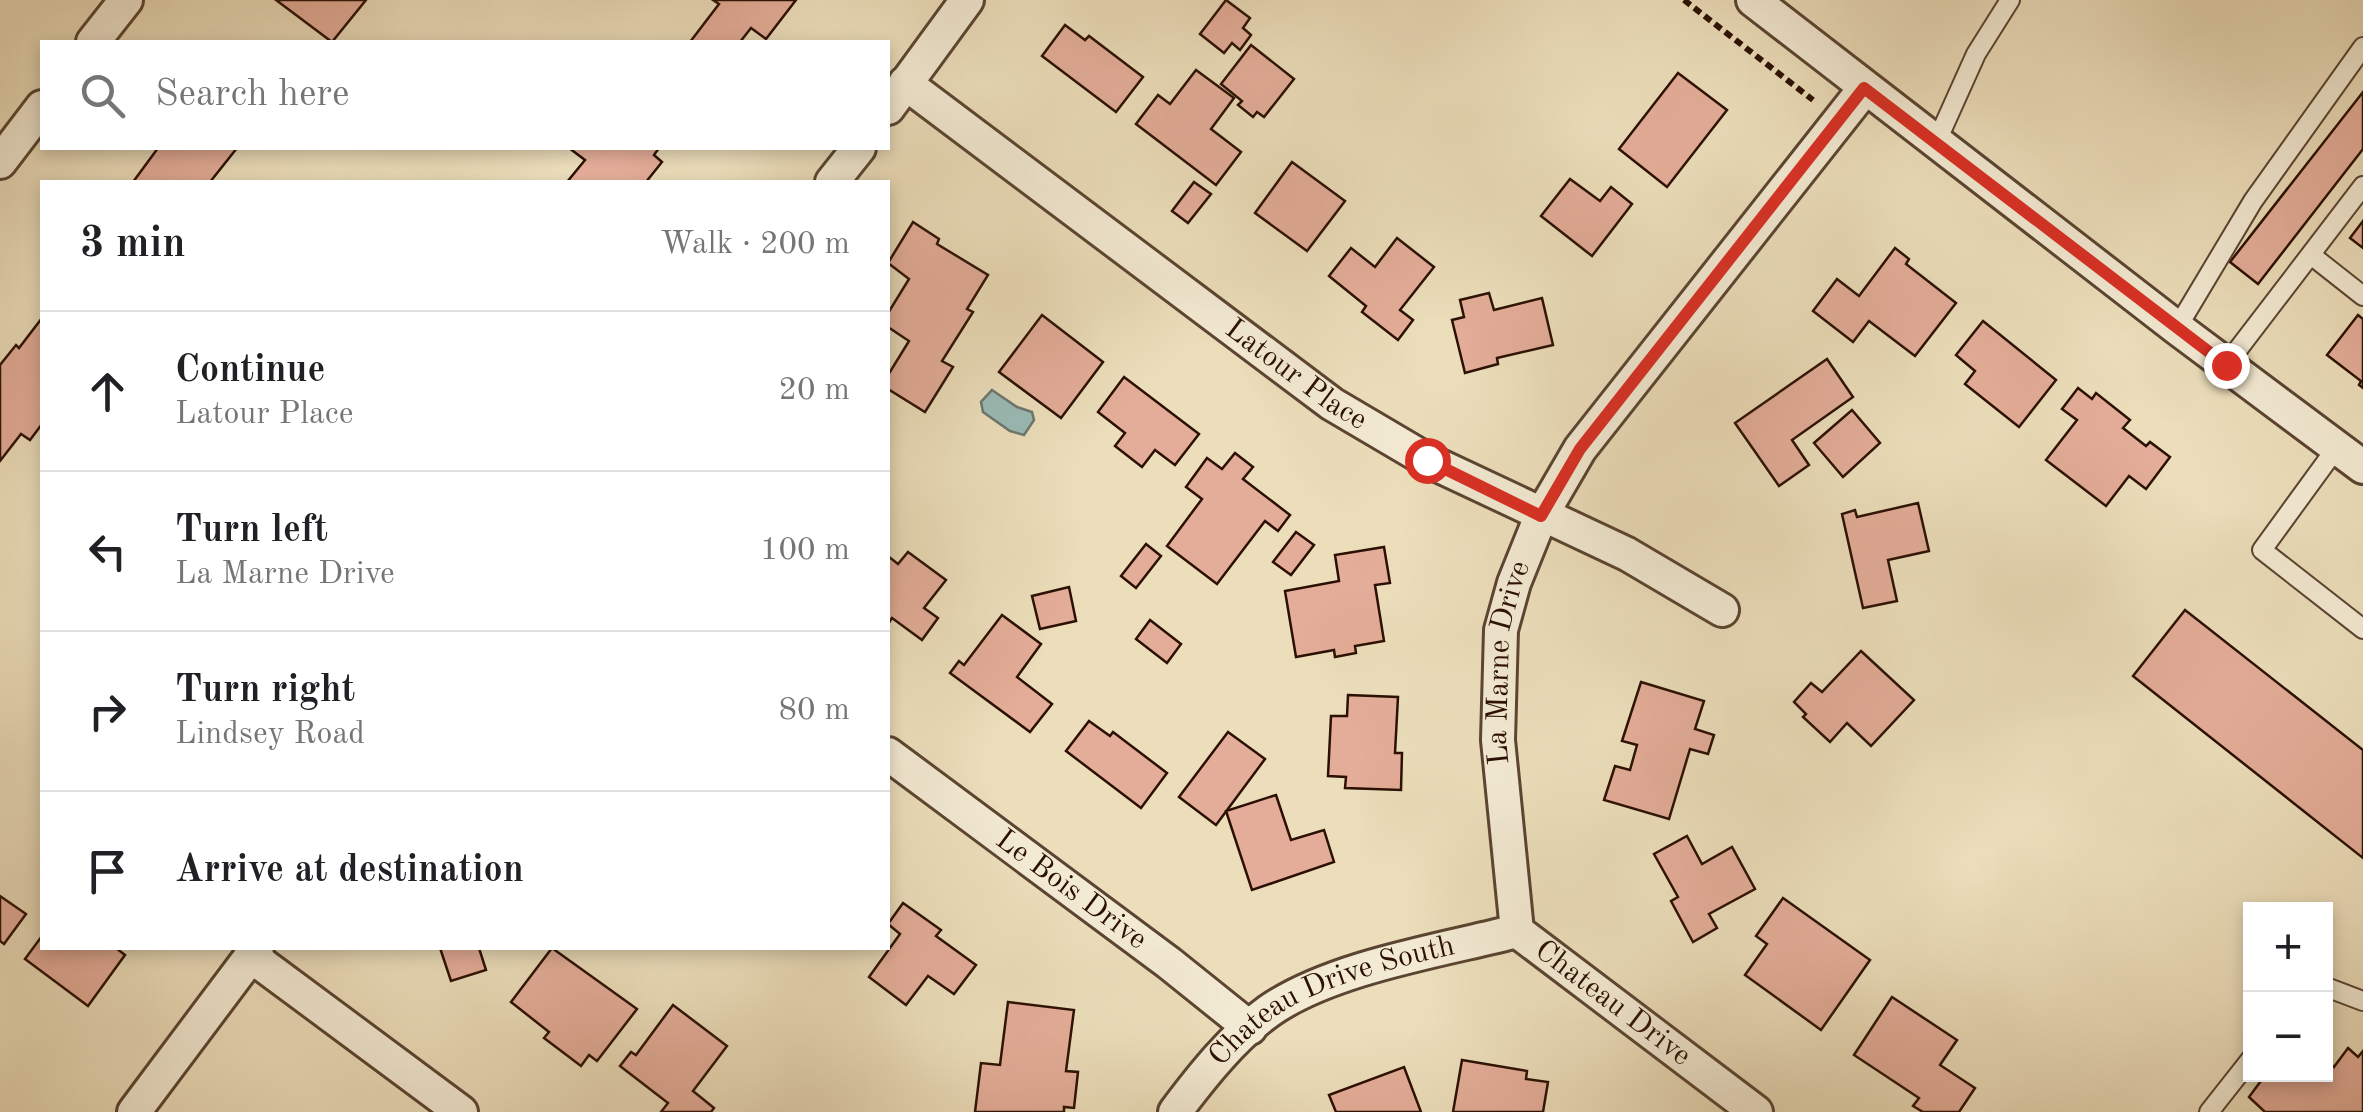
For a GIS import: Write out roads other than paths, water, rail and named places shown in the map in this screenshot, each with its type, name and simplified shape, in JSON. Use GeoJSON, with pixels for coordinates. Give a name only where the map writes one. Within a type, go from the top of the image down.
{"type":"FeatureCollection","features":[{"type":"Feature","properties":{"kind":"street"},"geometry":{"type":"LineString","coordinates":[[95,40],[126,0]]}},
{"type":"Feature","properties":{"kind":"street"},"geometry":{"type":"LineString","coordinates":[[896,96],[967,0]]}},
{"type":"Feature","properties":{"kind":"street"},"geometry":{"type":"LineString","coordinates":[[1753,0],[2363,468]]}},
{"type":"Feature","properties":{"kind":"street","name":"La Marne Drive"},"geometry":{"type":"LineString","coordinates":[[1518,931],[1498,740],[1497,678],[1500,630],[1514,582],[1541,516],[1580,449],[1864,88]]}},
{"type":"Feature","properties":{"kind":"street","name":"Latour Place"},"geometry":{"type":"LineString","coordinates":[[896,96],[1332,404],[1427,460],[1627,554],[1722,610]]}},
{"type":"Feature","properties":{"kind":"street"},"geometry":{"type":"LineString","coordinates":[[0,162],[40,110]]}},
{"type":"Feature","properties":{"kind":"street"},"geometry":{"type":"LineString","coordinates":[[834,180],[857,150]]}},
{"type":"Feature","properties":{"kind":"street","name":"Le Bois Drive"},"geometry":{"type":"LineString","coordinates":[[890,755],[1250,1028]]}},
{"type":"Feature","properties":{"kind":"street","name":"Chateau Drive South"},"geometry":{"type":"LineString","coordinates":[[1175,1112],[1218,1059],[1286,1000],[1348,974],[1518,931]]}},
{"type":"Feature","properties":{"kind":"street","name":"Chateau Drive"},"geometry":{"type":"LineString","coordinates":[[1518,931],[1756,1112]]}},
{"type":"Feature","properties":{"kind":"street"},"geometry":{"type":"LineString","coordinates":[[134,1112],[254,952],[462,1112]]}},
{"type":"Feature","properties":{"kind":"lane"},"geometry":{"type":"LineString","coordinates":[[1936,143],[1976,54],[2010,0]]}},
{"type":"Feature","properties":{"kind":"lane"},"geometry":{"type":"LineString","coordinates":[[2177,328],[2253,201],[2363,47]]}},
{"type":"Feature","properties":{"kind":"lane"},"geometry":{"type":"LineString","coordinates":[[2226,365],[2363,186]]}},
{"type":"Feature","properties":{"kind":"lane"},"geometry":{"type":"LineString","coordinates":[[2311,255],[2363,296]]}},
{"type":"Feature","properties":{"kind":"lane"},"geometry":{"type":"LineString","coordinates":[[2337,447],[2262,550],[2363,629]]}},
{"type":"Feature","properties":{"kind":"lane"},"geometry":{"type":"LineString","coordinates":[[2333,989],[2363,1001]]}},
{"type":"Feature","properties":{"kind":"lane"},"geometry":{"type":"LineString","coordinates":[[2209,1112],[2243,1069]]}},
{"type":"Feature","properties":{"kind":"water"},"geometry":{"type":"Polygon","coordinates":[[[992,390],[1032,412],[1034,420],[1024,435],[1010,431],[983,412],[981,402],[992,390]]]}}]}
